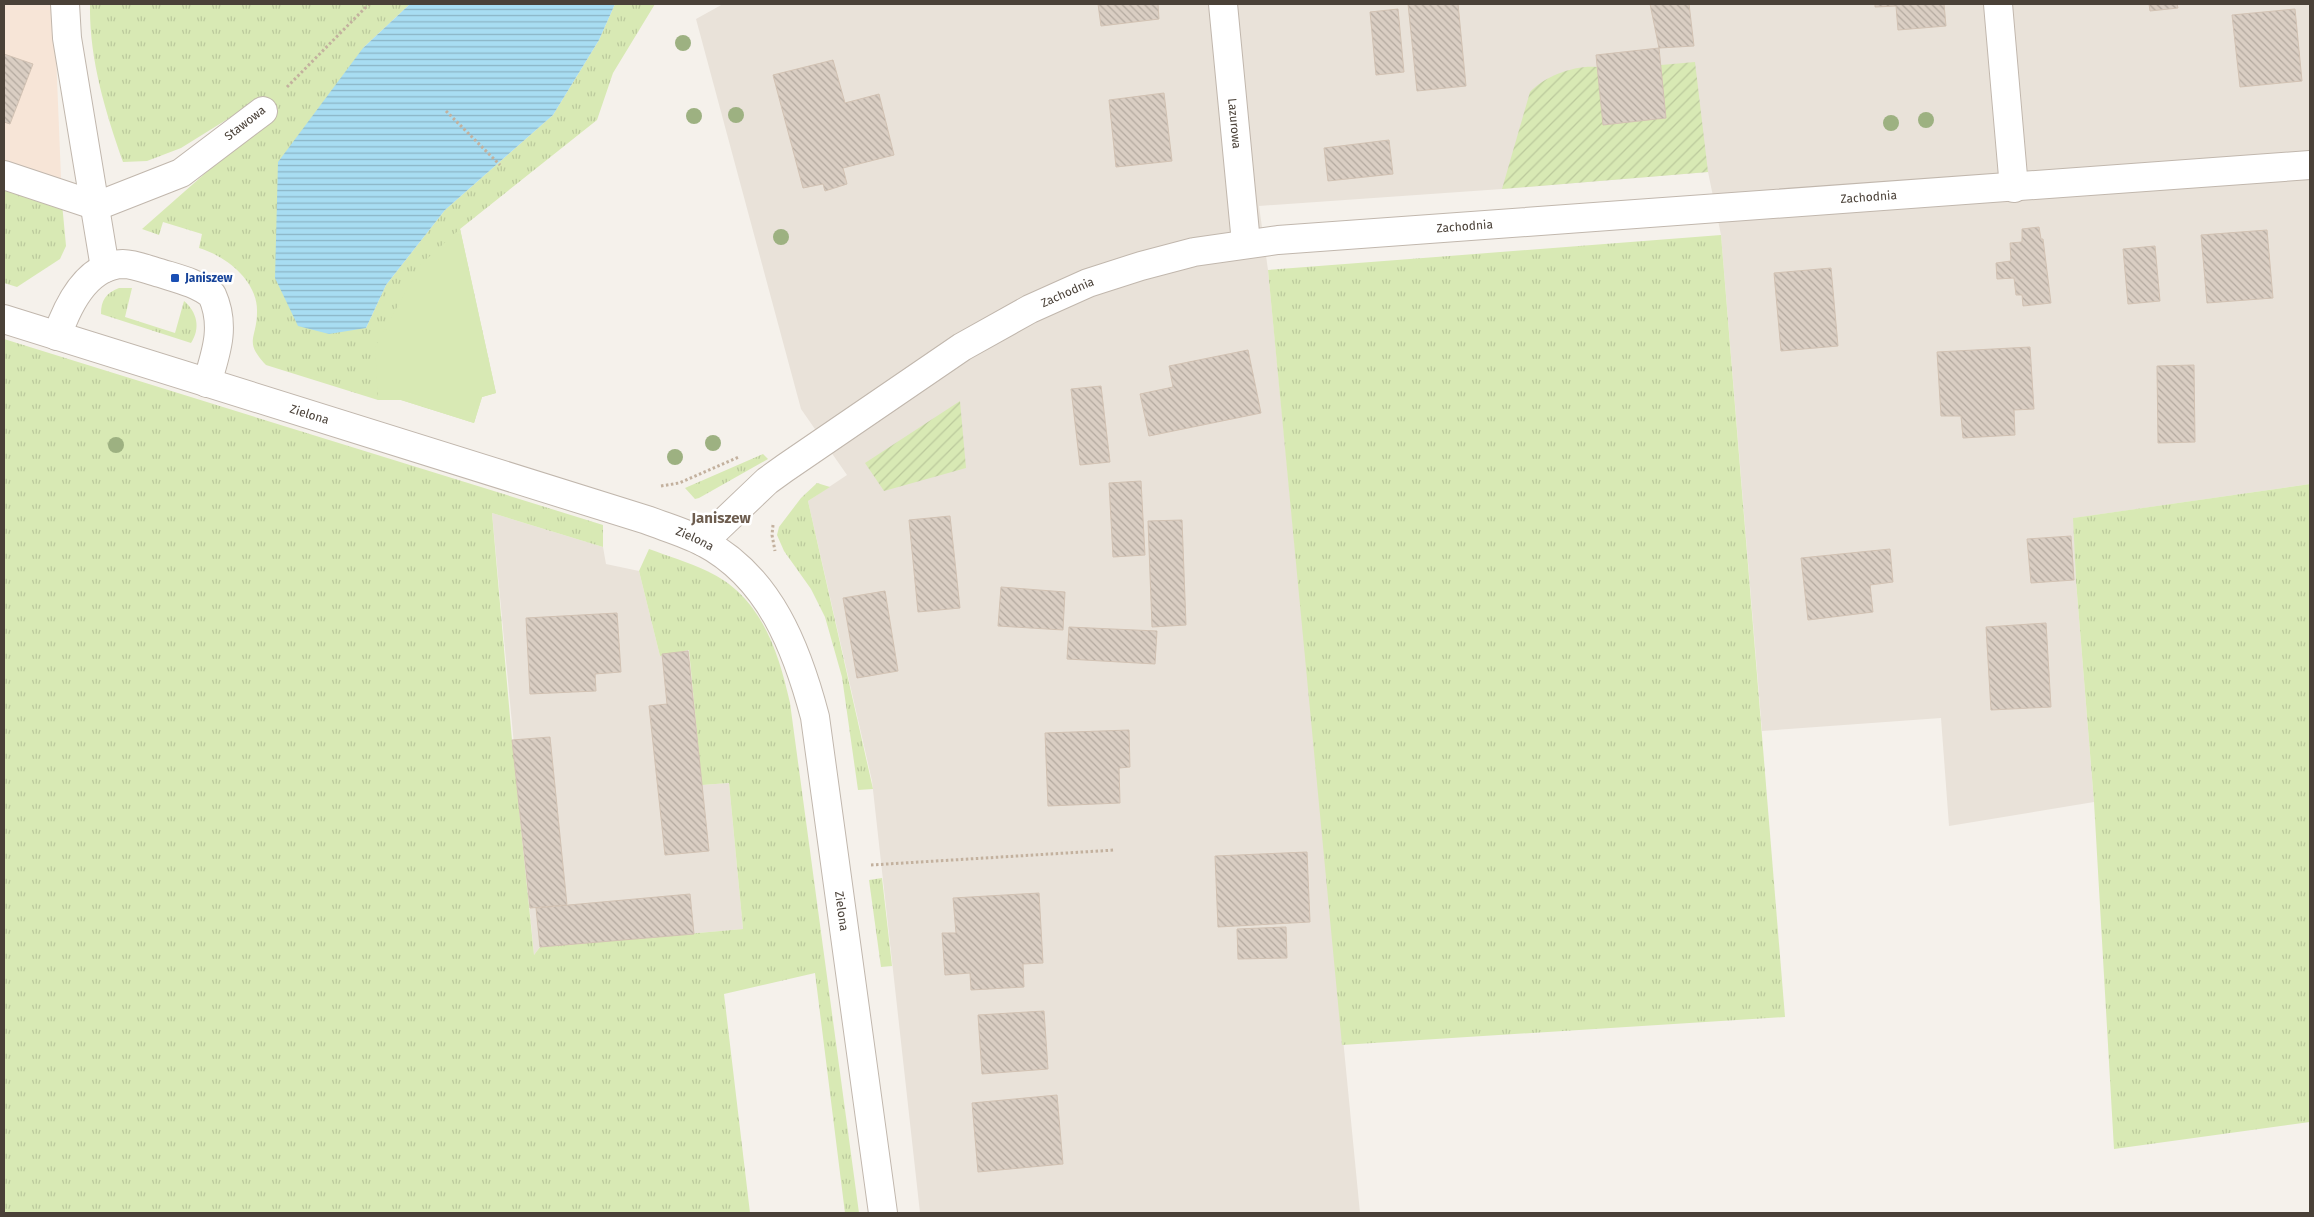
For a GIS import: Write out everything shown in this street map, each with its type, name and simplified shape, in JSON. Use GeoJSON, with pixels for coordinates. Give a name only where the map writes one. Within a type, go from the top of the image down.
{"type":"FeatureCollection","features":[{"type":"Feature","properties":{"kind":"street"},"geometry":{"type":"LineString","coordinates":[[65,4],[67,38],[106,268]]}},
{"type":"Feature","properties":{"kind":"street","name":"Lazurowa"},"geometry":{"type":"LineString","coordinates":[[1223,4],[1246,243]]}},
{"type":"Feature","properties":{"kind":"street"},"geometry":{"type":"LineString","coordinates":[[1998,4],[2014,188]]}},
{"type":"Feature","properties":{"kind":"street","name":"Stawowa"},"geometry":{"type":"LineString","coordinates":[[97,206],[181,173],[263,110]]}},
{"type":"Feature","properties":{"kind":"street","name":"Zachodnia"},"geometry":{"type":"LineString","coordinates":[[703,542],[766,481],[962,347],[1030,309],[1088,283],[1194,252],[1246,243],[2310,165]]}},
{"type":"Feature","properties":{"kind":"street"},"geometry":{"type":"LineString","coordinates":[[4,175],[97,206]]}},
{"type":"Feature","properties":{"kind":"street"},"geometry":{"type":"LineString","coordinates":[[57,336],[65,314],[83,285],[106,268],[124,264],[137,266],[192,283],[212,295],[218,308],[220,332],[218,346],[206,383]]}},
{"type":"Feature","properties":{"kind":"street","name":"Zielona"},"geometry":{"type":"LineString","coordinates":[[4,319],[646,520],[703,542],[732,560],[758,588],[784,625],[802,667],[815,717],[883,1213]]}},
{"type":"Feature","properties":{"kind":"path","name":"Stawowa"},"geometry":{"type":"LineString","coordinates":[[263,110],[369,4]]}},
{"type":"Feature","properties":{"kind":"path"},"geometry":{"type":"LineString","coordinates":[[446,111],[500,165]]}},
{"type":"Feature","properties":{"kind":"path"},"geometry":{"type":"LineString","coordinates":[[836,867],[1115,850]]}},
{"type":"Feature","properties":{"kind":"shaded area"},"geometry":{"type":"Polygon","coordinates":[[[4,4],[54,4],[62,203],[4,186],[4,4]]]}},
{"type":"Feature","properties":{"kind":"shaded area"},"geometry":{"type":"Polygon","coordinates":[[[723,4],[2310,4],[2310,484],[2074,518],[2076,581],[2094,802],[1949,826],[1941,718],[1762,731],[1721,235],[1708,172],[1259,206],[1268,270],[1360,1213],[920,1213],[872,781],[808,501],[847,475],[801,409],[696,19],[723,4]]]}},
{"type":"Feature","properties":{"kind":"shaded area"},"geometry":{"type":"Polygon","coordinates":[[[492,513],[603,547],[606,564],[639,571],[660,656],[689,650],[702,785],[729,783],[743,929],[540,947],[534,955],[492,513]]]}},
{"type":"Feature","properties":{"kind":"green space"},"geometry":{"type":"Polygon","coordinates":[[[90,4],[410,4],[363,48],[366,328],[386,285],[445,210],[553,115],[599,40],[615,4],[655,4],[613,73],[597,120],[460,229],[496,393],[482,397],[474,423],[401,400],[378,400],[266,365],[259,357],[253,345],[257,312],[256,301],[252,290],[239,271],[220,257],[199,248],[202,234],[163,222],[159,235],[142,229],[218,162],[247,107],[181,148],[147,161],[123,162],[99,84],[92,44],[90,4]]]}},
{"type":"Feature","properties":{"kind":"green space"},"geometry":{"type":"Polygon","coordinates":[[[1695,62],[1708,172],[1502,189],[1530,92],[1536,86],[1570,70],[1597,67],[1603,125],[1666,118],[1661,65],[1695,62]]]}},
{"type":"Feature","properties":{"kind":"green space"},"geometry":{"type":"Polygon","coordinates":[[[4,186],[62,203],[66,246],[60,259],[17,287],[4,283],[4,186]]]}},
{"type":"Feature","properties":{"kind":"green space"},"geometry":{"type":"Polygon","coordinates":[[[460,229],[496,393],[482,397],[474,423],[401,400],[378,400],[375,347],[421,264],[460,229]]]}},
{"type":"Feature","properties":{"kind":"green space"},"geometry":{"type":"Polygon","coordinates":[[[1721,235],[1785,1017],[1342,1045],[1268,270],[1721,235]]]}},
{"type":"Feature","properties":{"kind":"green space"},"geometry":{"type":"Polygon","coordinates":[[[119,288],[132,288],[125,317],[175,333],[184,301],[195,315],[197,326],[191,343],[101,314],[105,298],[119,288]]]}},
{"type":"Feature","properties":{"kind":"green space"},"geometry":{"type":"Polygon","coordinates":[[[4,339],[603,525],[603,547],[492,513],[512,740],[534,955],[540,947],[743,929],[729,783],[702,785],[689,650],[660,656],[639,571],[649,549],[707,571],[726,582],[741,595],[754,610],[773,645],[790,703],[859,1213],[845,1213],[815,973],[724,994],[750,1213],[4,1213],[4,339]]]}},
{"type":"Feature","properties":{"kind":"green space"},"geometry":{"type":"Polygon","coordinates":[[[960,401],[966,468],[884,491],[865,463],[960,401]]]}},
{"type":"Feature","properties":{"kind":"green space"},"geometry":{"type":"Polygon","coordinates":[[[763,454],[768,459],[699,498],[695,499],[685,488],[763,454]]]}},
{"type":"Feature","properties":{"kind":"green space"},"geometry":{"type":"Polygon","coordinates":[[[817,483],[830,487],[808,501],[873,789],[858,790],[842,677],[825,617],[811,589],[784,551],[777,535],[779,527],[801,498],[817,483]]]}},
{"type":"Feature","properties":{"kind":"green space"},"geometry":{"type":"Polygon","coordinates":[[[2310,484],[2310,1122],[2114,1149],[2094,802],[2076,581],[2073,518],[2310,484]]]}},
{"type":"Feature","properties":{"kind":"green space"},"geometry":{"type":"Polygon","coordinates":[[[882,878],[892,966],[881,967],[869,880],[882,878]]]}},
{"type":"Feature","properties":{"kind":"water"},"geometry":{"type":"Polygon","coordinates":[[[410,4],[615,4],[599,40],[553,115],[445,210],[386,285],[366,328],[329,334],[298,326],[275,278],[278,162],[363,48],[410,4]]]}},
{"type":"Feature","properties":{"kind":"building"},"geometry":{"type":"Polygon","coordinates":[[[1098,4],[1158,4],[1159,19],[1101,26],[1098,4]]]}},
{"type":"Feature","properties":{"kind":"building"},"geometry":{"type":"Polygon","coordinates":[[[1408,4],[1458,4],[1466,86],[1417,91],[1408,4]]]}},
{"type":"Feature","properties":{"kind":"building"},"geometry":{"type":"Polygon","coordinates":[[[1650,4],[1689,4],[1694,46],[1659,48],[1650,4]]]}},
{"type":"Feature","properties":{"kind":"building"},"geometry":{"type":"Polygon","coordinates":[[[1875,4],[1944,4],[1946,26],[1898,30],[1896,6],[1875,7],[1875,4]]]}},
{"type":"Feature","properties":{"kind":"building"},"geometry":{"type":"Polygon","coordinates":[[[2149,4],[2177,4],[2178,8],[2150,11],[2149,4]]]}},
{"type":"Feature","properties":{"kind":"building"},"geometry":{"type":"Polygon","coordinates":[[[1398,9],[1404,72],[1376,75],[1370,12],[1398,9]]]}},
{"type":"Feature","properties":{"kind":"building"},"geometry":{"type":"Polygon","coordinates":[[[2295,9],[2302,81],[2240,87],[2232,15],[2295,9]]]}},
{"type":"Feature","properties":{"kind":"building"},"geometry":{"type":"Polygon","coordinates":[[[1659,48],[1666,118],[1603,125],[1596,55],[1659,48]]]}},
{"type":"Feature","properties":{"kind":"building"},"geometry":{"type":"Polygon","coordinates":[[[4,54],[33,64],[10,124],[4,122],[4,54]]]}},
{"type":"Feature","properties":{"kind":"building"},"geometry":{"type":"Polygon","coordinates":[[[833,60],[845,103],[879,94],[894,155],[843,168],[847,184],[825,191],[823,184],[803,188],[773,75],[833,60]]]}},
{"type":"Feature","properties":{"kind":"building"},"geometry":{"type":"Polygon","coordinates":[[[1164,93],[1172,161],[1116,167],[1109,100],[1164,93]]]}},
{"type":"Feature","properties":{"kind":"building"},"geometry":{"type":"Polygon","coordinates":[[[1389,140],[1393,174],[1328,181],[1324,148],[1389,140]]]}},
{"type":"Feature","properties":{"kind":"building"},"geometry":{"type":"Polygon","coordinates":[[[2039,227],[2041,239],[2043,239],[2051,303],[2023,306],[2022,295],[2016,295],[2014,278],[1997,279],[1996,263],[2011,261],[2010,243],[2022,242],[2022,229],[2039,227]]]}},
{"type":"Feature","properties":{"kind":"building"},"geometry":{"type":"Polygon","coordinates":[[[2267,230],[2273,298],[2207,303],[2201,235],[2267,230]]]}},
{"type":"Feature","properties":{"kind":"building"},"geometry":{"type":"Polygon","coordinates":[[[2155,246],[2160,301],[2128,304],[2123,249],[2155,246]]]}},
{"type":"Feature","properties":{"kind":"building"},"geometry":{"type":"Polygon","coordinates":[[[1831,268],[1838,346],[1781,351],[1774,273],[1831,268]]]}},
{"type":"Feature","properties":{"kind":"building"},"geometry":{"type":"Polygon","coordinates":[[[2030,347],[2034,409],[2014,410],[2015,435],[1963,438],[1961,416],[1941,416],[1937,352],[2030,347]]]}},
{"type":"Feature","properties":{"kind":"building"},"geometry":{"type":"Polygon","coordinates":[[[1248,350],[1261,413],[1149,436],[1140,394],[1173,387],[1169,366],[1248,350]]]}},
{"type":"Feature","properties":{"kind":"building"},"geometry":{"type":"Polygon","coordinates":[[[2194,365],[2195,442],[2158,443],[2157,366],[2194,365]]]}},
{"type":"Feature","properties":{"kind":"building"},"geometry":{"type":"Polygon","coordinates":[[[1101,386],[1110,462],[1080,465],[1071,389],[1101,386]]]}},
{"type":"Feature","properties":{"kind":"building"},"geometry":{"type":"Polygon","coordinates":[[[1141,481],[1145,555],[1113,557],[1109,483],[1141,481]]]}},
{"type":"Feature","properties":{"kind":"building"},"geometry":{"type":"Polygon","coordinates":[[[950,516],[960,608],[918,612],[909,520],[950,516]]]}},
{"type":"Feature","properties":{"kind":"building"},"geometry":{"type":"Polygon","coordinates":[[[1182,520],[1186,625],[1152,627],[1148,521],[1182,520]]]}},
{"type":"Feature","properties":{"kind":"building"},"geometry":{"type":"Polygon","coordinates":[[[2071,536],[2074,580],[2031,583],[2027,539],[2071,536]]]}},
{"type":"Feature","properties":{"kind":"building"},"geometry":{"type":"Polygon","coordinates":[[[1890,549],[1893,582],[1870,585],[1873,612],[1808,620],[1801,558],[1890,549]]]}},
{"type":"Feature","properties":{"kind":"building"},"geometry":{"type":"Polygon","coordinates":[[[1001,587],[1065,592],[1063,630],[998,626],[1001,587]]]}},
{"type":"Feature","properties":{"kind":"building"},"geometry":{"type":"Polygon","coordinates":[[[885,591],[898,671],[857,678],[843,598],[885,591]]]}},
{"type":"Feature","properties":{"kind":"building"},"geometry":{"type":"Polygon","coordinates":[[[617,613],[621,672],[595,674],[596,691],[530,694],[526,618],[617,613]]]}},
{"type":"Feature","properties":{"kind":"building"},"geometry":{"type":"Polygon","coordinates":[[[2046,623],[2051,707],[1991,710],[1986,627],[2046,623]]]}},
{"type":"Feature","properties":{"kind":"building"},"geometry":{"type":"Polygon","coordinates":[[[1069,627],[1157,631],[1155,664],[1067,659],[1069,627]]]}},
{"type":"Feature","properties":{"kind":"building"},"geometry":{"type":"Polygon","coordinates":[[[688,651],[709,851],[665,855],[649,706],[667,704],[662,654],[688,651]]]}},
{"type":"Feature","properties":{"kind":"building"},"geometry":{"type":"Polygon","coordinates":[[[1129,730],[1130,767],[1119,768],[1120,803],[1048,806],[1045,733],[1129,730]]]}},
{"type":"Feature","properties":{"kind":"building"},"geometry":{"type":"Polygon","coordinates":[[[550,737],[567,905],[530,908],[512,740],[550,737]]]}},
{"type":"Feature","properties":{"kind":"building"},"geometry":{"type":"Polygon","coordinates":[[[1307,852],[1310,922],[1218,927],[1215,856],[1307,852]]]}},
{"type":"Feature","properties":{"kind":"building"},"geometry":{"type":"Polygon","coordinates":[[[1039,893],[1043,963],[1023,964],[1024,987],[971,990],[970,973],[945,975],[942,933],[956,933],[953,898],[1039,893]]]}},
{"type":"Feature","properties":{"kind":"building"},"geometry":{"type":"Polygon","coordinates":[[[690,894],[694,934],[540,947],[536,908],[690,894]]]}},
{"type":"Feature","properties":{"kind":"building"},"geometry":{"type":"Polygon","coordinates":[[[1286,927],[1287,958],[1238,959],[1237,929],[1286,927]]]}},
{"type":"Feature","properties":{"kind":"building"},"geometry":{"type":"Polygon","coordinates":[[[1044,1011],[1048,1069],[982,1074],[978,1015],[1044,1011]]]}},
{"type":"Feature","properties":{"kind":"building"},"geometry":{"type":"Polygon","coordinates":[[[1057,1095],[1063,1164],[978,1172],[972,1103],[1057,1095]]]}},
{"type":"Feature","properties":{"kind":"place","name":"Janiszew"},"geometry":{"type":"Point","coordinates":[175,278]}},
{"type":"Feature","properties":{"kind":"district","name":"Janiszew"},"geometry":{"type":"Point","coordinates":[721,518]}}]}
